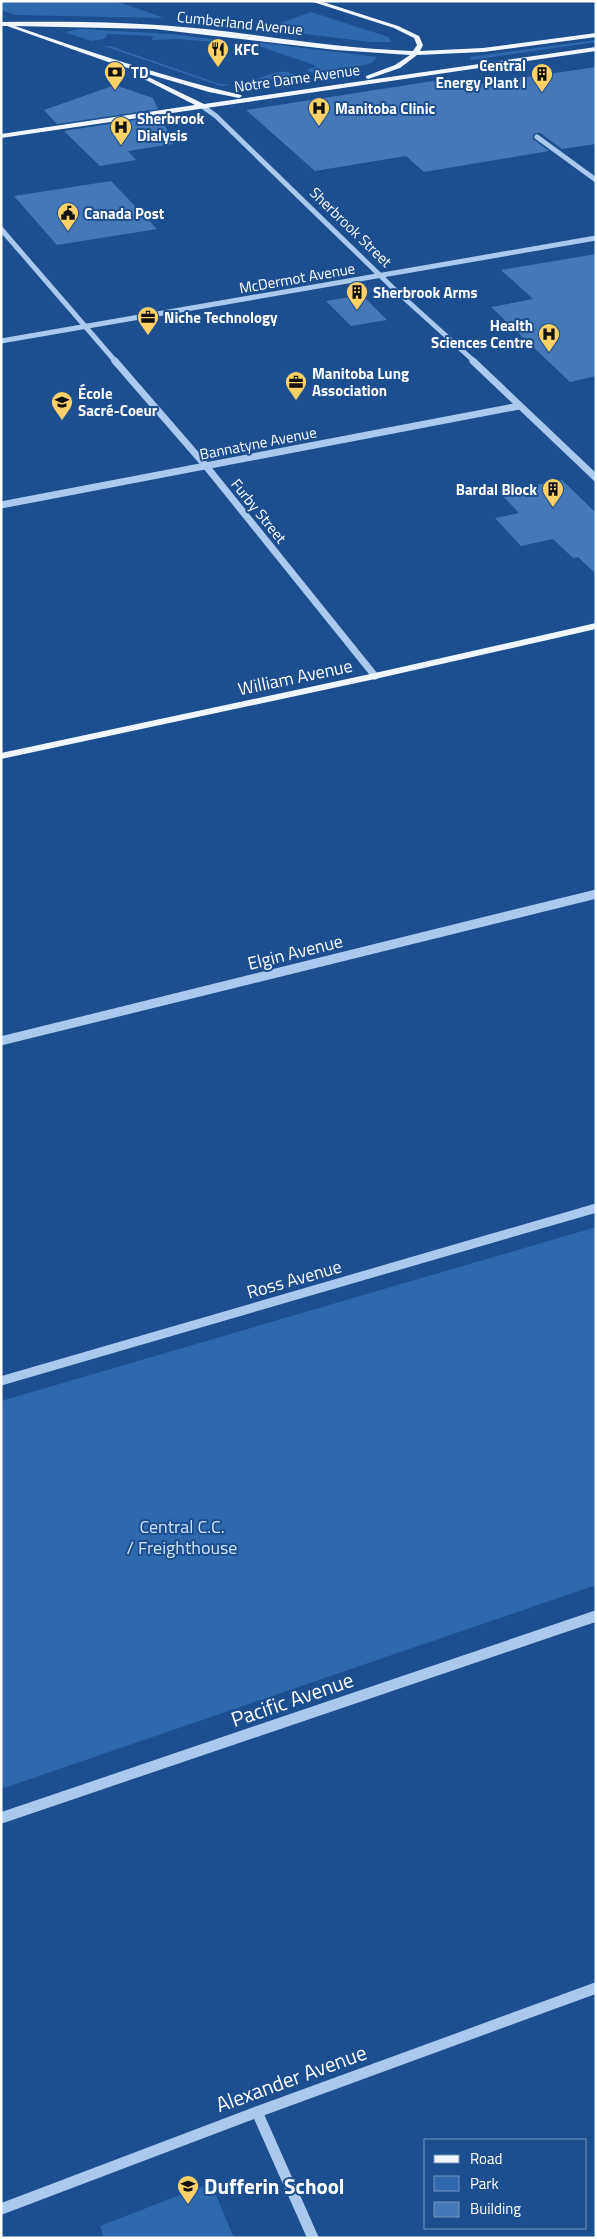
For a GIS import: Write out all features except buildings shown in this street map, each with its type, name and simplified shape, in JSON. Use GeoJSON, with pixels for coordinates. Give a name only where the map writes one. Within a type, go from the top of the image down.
{"type":"FeatureCollection","features":[{"type":"Feature","properties":{"kind":"main road"},"geometry":{"type":"LineString","coordinates":[[313,1],[412,33],[419,41],[415,53],[406,61],[393,68],[340,85]]}},
{"type":"Feature","properties":{"kind":"main road","name":"Cumberland Avenue"},"geometry":{"type":"LineString","coordinates":[[1,23],[154,27],[369,50],[415,53]]}},
{"type":"Feature","properties":{"kind":"main road","name":"Sherbrook Street"},"geometry":{"type":"LineString","coordinates":[[1,23],[113,62],[210,91],[252,98]]}},
{"type":"Feature","properties":{"kind":"main road"},"geometry":{"type":"LineString","coordinates":[[415,53],[480,51],[596,35]]}},
{"type":"Feature","properties":{"kind":"main road","name":"Notre Dame Avenue"},"geometry":{"type":"LineString","coordinates":[[1,136],[596,49]]}},
{"type":"Feature","properties":{"kind":"main road","name":"Sherbrook Street"},"geometry":{"type":"LineString","coordinates":[[113,62],[202,106]]}},
{"type":"Feature","properties":{"kind":"main road","name":"William Avenue"},"geometry":{"type":"LineString","coordinates":[[1,756],[375,676],[596,626]]}},
{"type":"Feature","properties":{"kind":"street","name":"Sherbrook Street"},"geometry":{"type":"LineString","coordinates":[[202,106],[216,116],[596,478]]}},
{"type":"Feature","properties":{"kind":"street"},"geometry":{"type":"LineString","coordinates":[[537,137],[596,180]]}},
{"type":"Feature","properties":{"kind":"street","name":"Furby Street"},"geometry":{"type":"LineString","coordinates":[[1,229],[206,466],[375,676]]}},
{"type":"Feature","properties":{"kind":"street","name":"McDermot Avenue"},"geometry":{"type":"LineString","coordinates":[[1,341],[596,238]]}},
{"type":"Feature","properties":{"kind":"street","name":"Bannatyne Avenue"},"geometry":{"type":"LineString","coordinates":[[1,506],[519,406]]}},
{"type":"Feature","properties":{"kind":"street","name":"Elgin Avenue"},"geometry":{"type":"LineString","coordinates":[[1,1041],[596,894]]}},
{"type":"Feature","properties":{"kind":"street","name":"Ross Avenue"},"geometry":{"type":"LineString","coordinates":[[1,1381],[596,1208]]}},
{"type":"Feature","properties":{"kind":"street","name":"Pacific Avenue"},"geometry":{"type":"LineString","coordinates":[[1,1818],[596,1616]]}},
{"type":"Feature","properties":{"kind":"street","name":"Alexander Avenue"},"geometry":{"type":"LineString","coordinates":[[1,2209],[256,2112],[596,1988]]}},
{"type":"Feature","properties":{"kind":"street"},"geometry":{"type":"LineString","coordinates":[[256,2112],[313,2238]]}},
{"type":"Feature","properties":{"kind":"green space"},"geometry":{"type":"Polygon","coordinates":[[[116,1],[164,18],[15,15],[1,10],[1,2],[116,1]]]}},
{"type":"Feature","properties":{"kind":"green space"},"geometry":{"type":"Polygon","coordinates":[[[311,12],[389,37],[391,42],[370,42],[264,29],[311,12]]]}},
{"type":"Feature","properties":{"kind":"green space"},"geometry":{"type":"Polygon","coordinates":[[[80,29],[172,34],[218,40],[214,42],[179,39],[152,40],[153,36],[108,34],[104,39],[91,41],[65,32],[80,29]]]}},
{"type":"Feature","properties":{"kind":"green space"},"geometry":{"type":"Polygon","coordinates":[[[596,40],[596,42],[471,60],[470,57],[596,40]]]}},
{"type":"Feature","properties":{"kind":"green space"},"geometry":{"type":"Polygon","coordinates":[[[238,42],[253,42],[377,57],[372,63],[316,74],[306,70],[317,66],[258,46],[248,50],[236,45],[238,42]]]}},
{"type":"Feature","properties":{"kind":"green space"},"geometry":{"type":"Polygon","coordinates":[[[104,46],[110,46],[217,83],[232,84],[221,86],[104,46]]]}},
{"type":"Feature","properties":{"kind":"green space"},"geometry":{"type":"Polygon","coordinates":[[[278,72],[290,73],[296,76],[248,82],[278,72]]]}},
{"type":"Feature","properties":{"kind":"green space","name":"Central C.C. / Freighthouse"},"geometry":{"type":"Polygon","coordinates":[[[596,1227],[596,1585],[1,1789],[1,1401],[596,1227]]]}},
{"type":"Feature","properties":{"kind":"green space","name":"Dufferin School"},"geometry":{"type":"Polygon","coordinates":[[[211,2183],[234,2238],[104,2238],[100,2226],[211,2183]]]}},
{"type":"Feature","properties":{"kind":"place","name":"KFC"},"geometry":{"type":"Point","coordinates":[218,68]}},
{"type":"Feature","properties":{"kind":"place","name":"TD"},"geometry":{"type":"Point","coordinates":[115,91]}},
{"type":"Feature","properties":{"kind":"place","name":"Central Energy Plant I"},"geometry":{"type":"Point","coordinates":[542,93]}},
{"type":"Feature","properties":{"kind":"place","name":"Manitoba Clinic"},"geometry":{"type":"Point","coordinates":[319,127]}},
{"type":"Feature","properties":{"kind":"place","name":"Sherbrook Dialysis"},"geometry":{"type":"Point","coordinates":[121,146]}},
{"type":"Feature","properties":{"kind":"place","name":"Canada Post"},"geometry":{"type":"Point","coordinates":[68,232]}},
{"type":"Feature","properties":{"kind":"place","name":"Sherbrook Arms"},"geometry":{"type":"Point","coordinates":[357,311]}},
{"type":"Feature","properties":{"kind":"place","name":"Niche Technology"},"geometry":{"type":"Point","coordinates":[148,336]}},
{"type":"Feature","properties":{"kind":"place","name":"Health Sciences Centre"},"geometry":{"type":"Point","coordinates":[549,353]}},
{"type":"Feature","properties":{"kind":"place","name":"Manitoba Lung Association"},"geometry":{"type":"Point","coordinates":[296,401]}},
{"type":"Feature","properties":{"kind":"place","name":"École Sacré-Coeur"},"geometry":{"type":"Point","coordinates":[62,421]}},
{"type":"Feature","properties":{"kind":"place","name":"Bardal Block"},"geometry":{"type":"Point","coordinates":[553,508]}},
{"type":"Feature","properties":{"kind":"place","name":"Dufferin School"},"geometry":{"type":"Point","coordinates":[188,2205]}}]}
